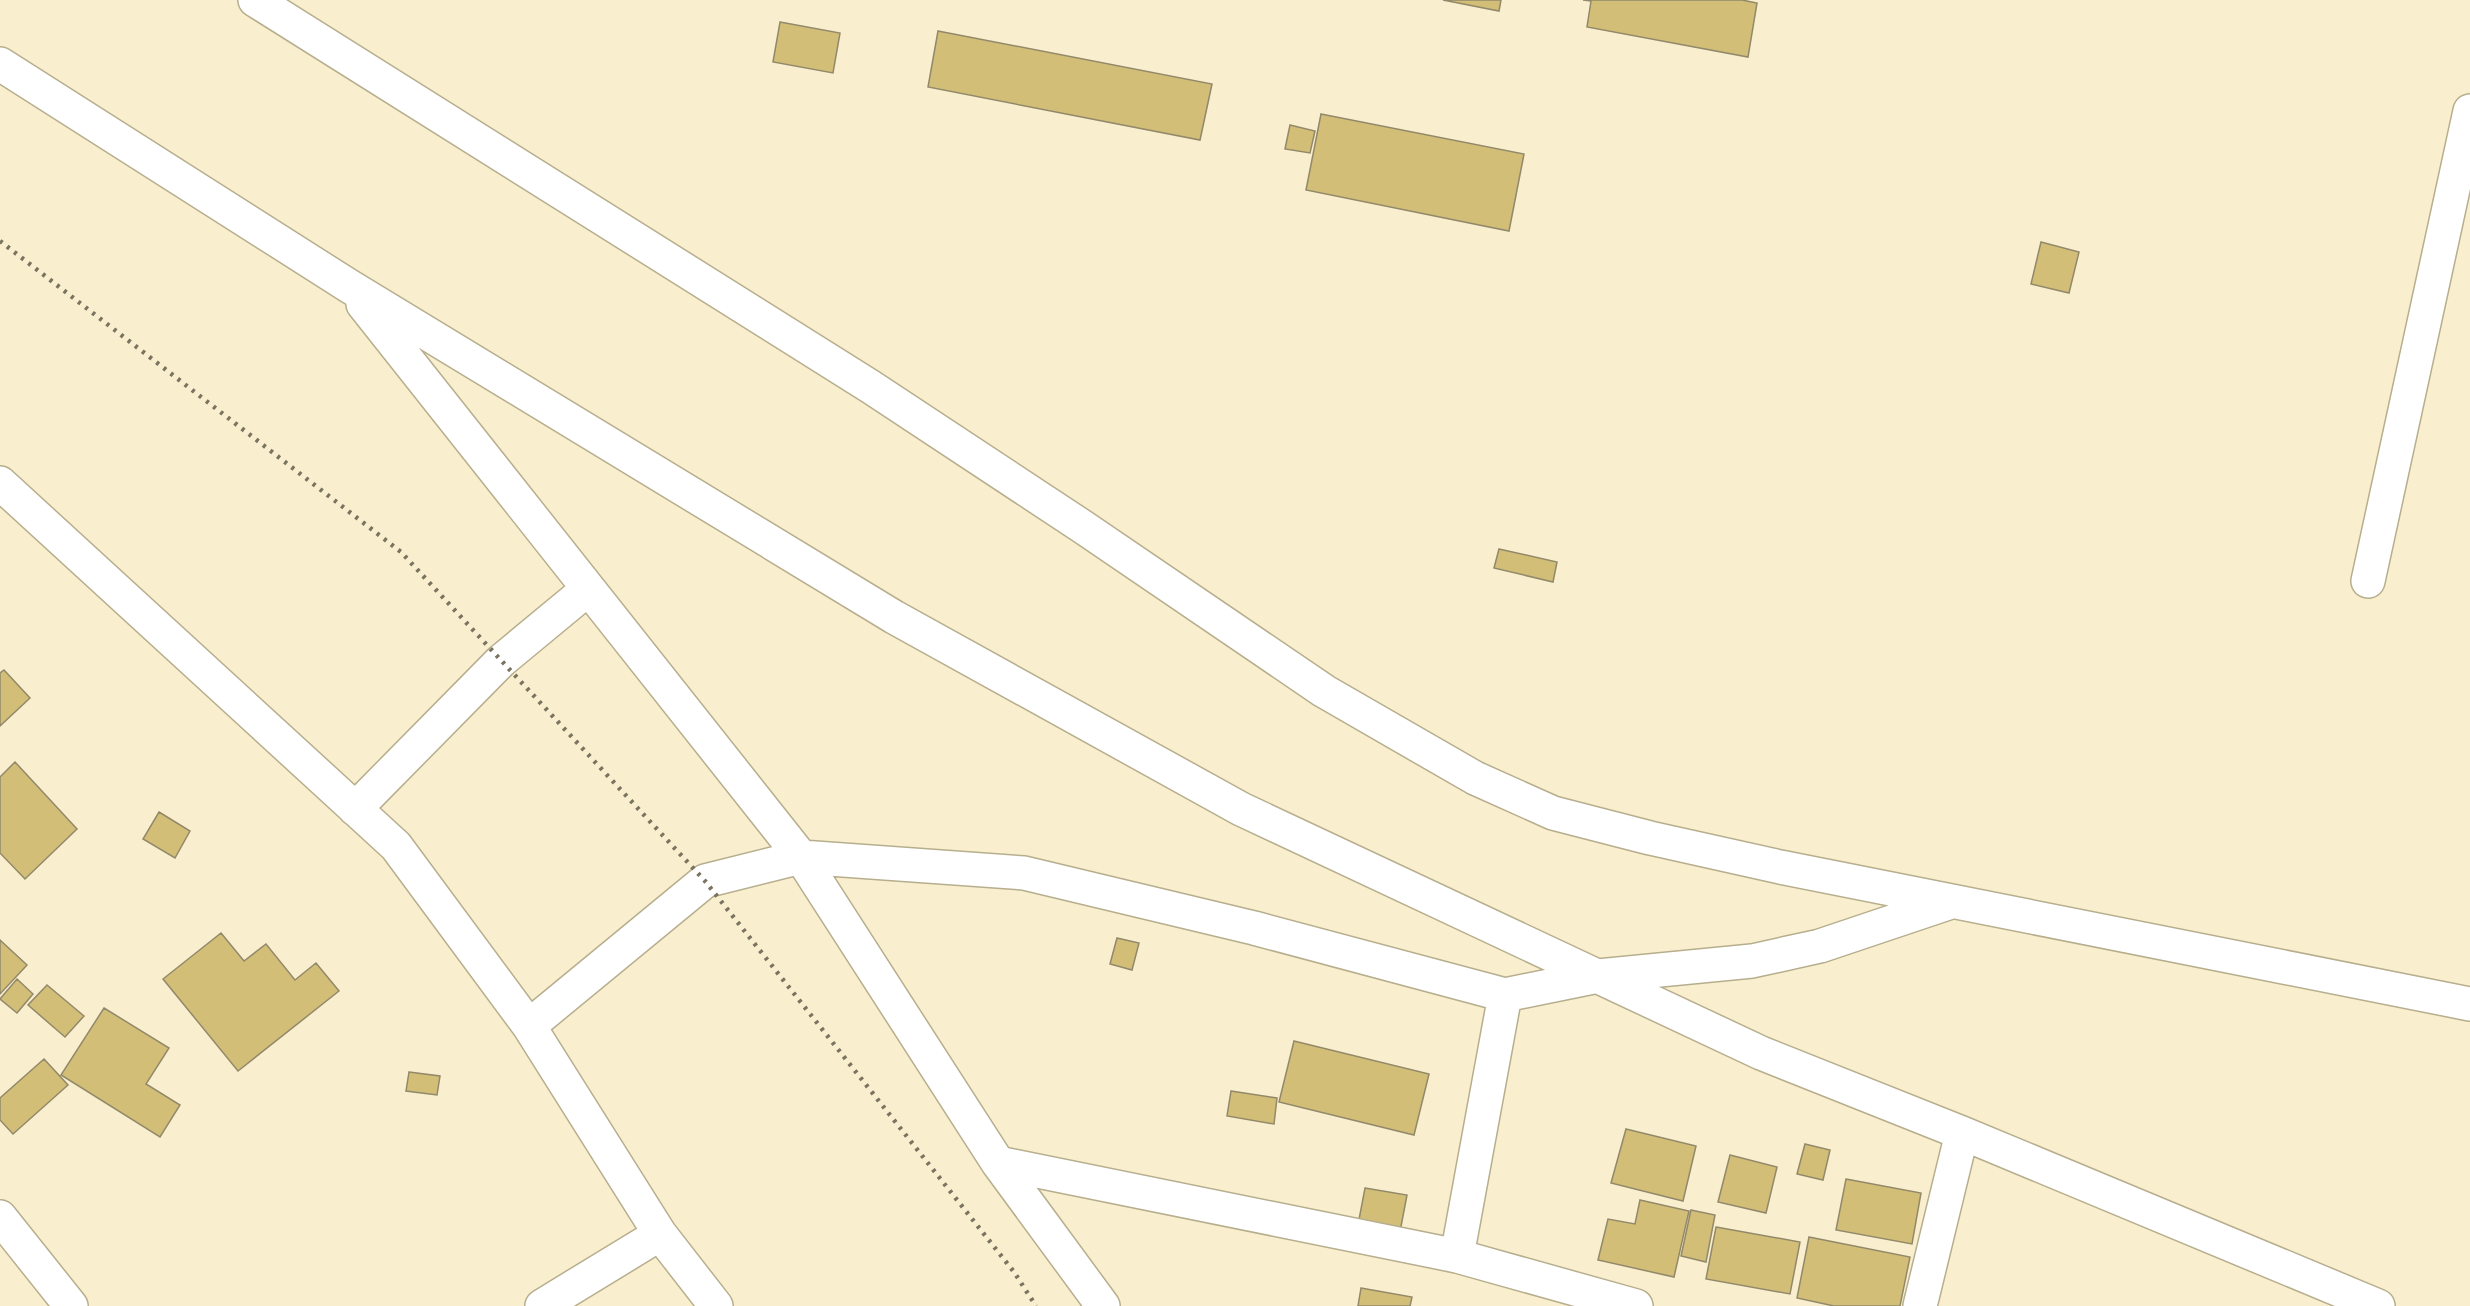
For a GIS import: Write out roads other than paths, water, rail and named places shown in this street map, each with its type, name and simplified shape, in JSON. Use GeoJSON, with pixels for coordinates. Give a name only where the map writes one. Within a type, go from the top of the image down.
{"type":"FeatureCollection","features":[{"type":"Feature","properties":{"kind":"street"},"geometry":{"type":"LineString","coordinates":[[255,0],[871,387],[1083,527],[1324,691],[1475,778],[1553,813],[1650,838],[1780,867],[2470,1004]]}},
{"type":"Feature","properties":{"kind":"street"},"geometry":{"type":"LineString","coordinates":[[0,64],[349,286],[894,618],[1241,808],[1761,1053],[1962,1133],[2378,1306]]}},
{"type":"Feature","properties":{"kind":"street"},"geometry":{"type":"LineString","coordinates":[[2368,581],[2470,111]]}},
{"type":"Feature","properties":{"kind":"street"},"geometry":{"type":"LineString","coordinates":[[349,286],[801,857],[998,1162],[1103,1306]]}},
{"type":"Feature","properties":{"kind":"street"},"geometry":{"type":"LineString","coordinates":[[0,483],[396,846],[529,1026],[660,1234],[716,1306]]}},
{"type":"Feature","properties":{"kind":"street"},"geometry":{"type":"LineString","coordinates":[[355,809],[501,661],[588,589]]}},
{"type":"Feature","properties":{"kind":"street"},"geometry":{"type":"LineString","coordinates":[[529,1026],[705,881],[801,857],[1024,873],[1254,928],[1505,995],[1598,976],[1752,962],[1820,946],[1953,901]]}},
{"type":"Feature","properties":{"kind":"street"},"geometry":{"type":"LineString","coordinates":[[1457,1256],[1505,995]]}},
{"type":"Feature","properties":{"kind":"street"},"geometry":{"type":"LineString","coordinates":[[1920,1306],[1962,1133]]}},
{"type":"Feature","properties":{"kind":"street"},"geometry":{"type":"LineString","coordinates":[[998,1162],[1457,1256],[1636,1306]]}},
{"type":"Feature","properties":{"kind":"street"},"geometry":{"type":"LineString","coordinates":[[0,1218],[71,1306]]}},
{"type":"Feature","properties":{"kind":"street"},"geometry":{"type":"LineString","coordinates":[[542,1306],[660,1234]]}},
{"type":"Feature","properties":{"kind":"railway"},"geometry":{"type":"LineString","coordinates":[[0,241],[401,552],[705,881],[1014,1272],[1036,1306]]}}]}
